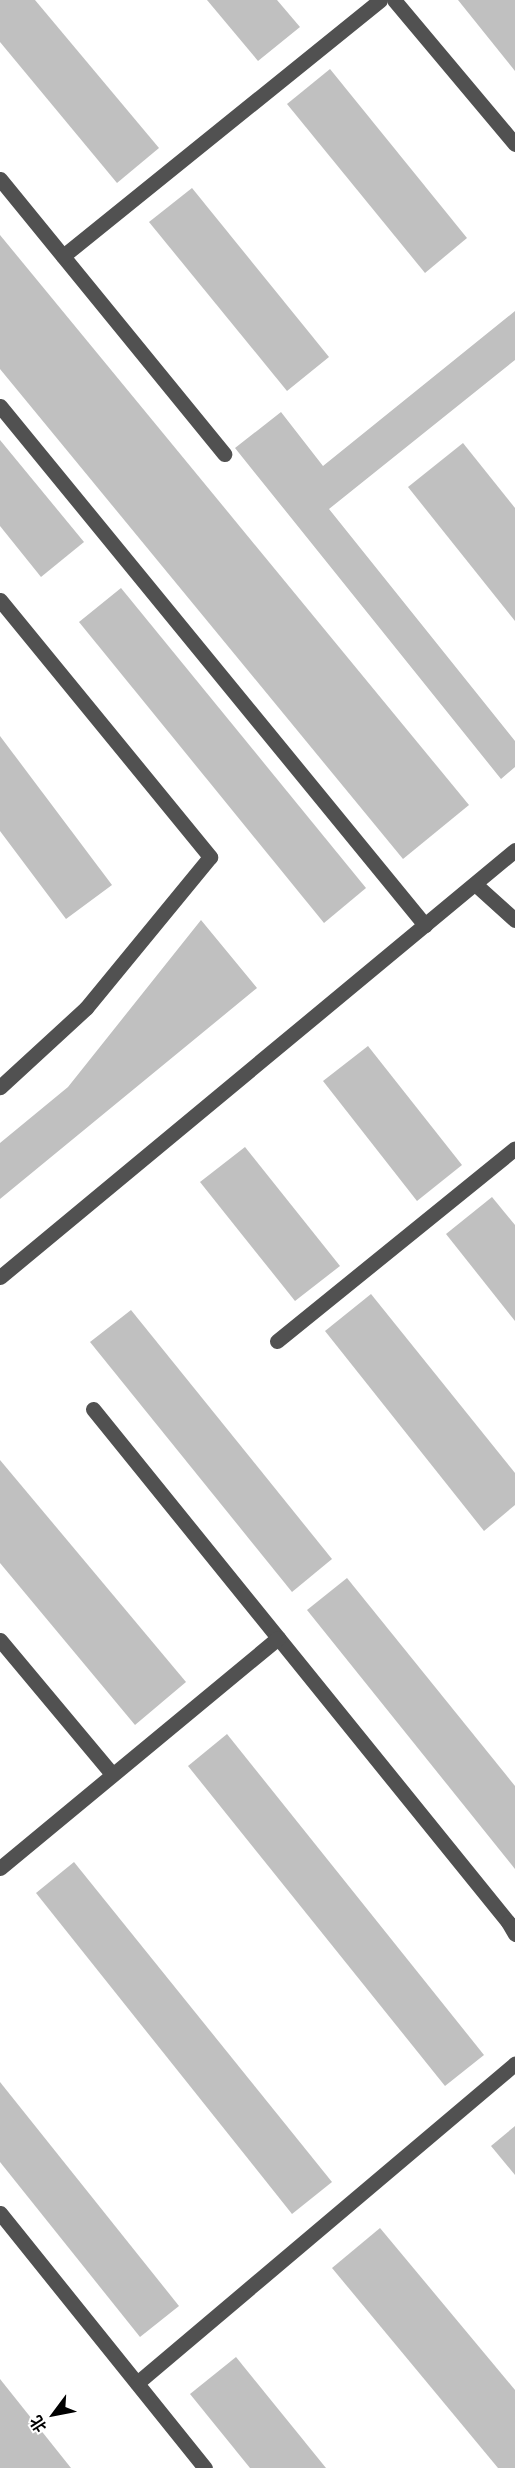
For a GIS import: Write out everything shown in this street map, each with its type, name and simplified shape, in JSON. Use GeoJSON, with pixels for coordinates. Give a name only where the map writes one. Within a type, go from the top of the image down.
{"type":"FeatureCollection","features":[{"type":"Feature","properties":{"kind":"street"},"geometry":{"type":"LineString","coordinates":[[63,256],[380,0]]}},
{"type":"Feature","properties":{"kind":"street"},"geometry":{"type":"LineString","coordinates":[[394,0],[515,144]]}},
{"type":"Feature","properties":{"kind":"street"},"geometry":{"type":"LineString","coordinates":[[0,179],[224,454]]}},
{"type":"Feature","properties":{"kind":"street"},"geometry":{"type":"LineString","coordinates":[[0,406],[425,925]]}},
{"type":"Feature","properties":{"kind":"street"},"geometry":{"type":"LineString","coordinates":[[0,600],[210,857],[86,1008],[0,1087]]}},
{"type":"Feature","properties":{"kind":"street"},"geometry":{"type":"LineString","coordinates":[[0,1277],[515,850]]}},
{"type":"Feature","properties":{"kind":"street"},"geometry":{"type":"LineString","coordinates":[[475,884],[515,920]]}},
{"type":"Feature","properties":{"kind":"street"},"geometry":{"type":"LineString","coordinates":[[277,1341],[515,1148]]}},
{"type":"Feature","properties":{"kind":"street"},"geometry":{"type":"LineString","coordinates":[[93,1409],[508,1922],[515,1934]]}},
{"type":"Feature","properties":{"kind":"street"},"geometry":{"type":"LineString","coordinates":[[0,1868],[278,1638]]}},
{"type":"Feature","properties":{"kind":"street"},"geometry":{"type":"LineString","coordinates":[[0,1640],[112,1774]]}},
{"type":"Feature","properties":{"kind":"street"},"geometry":{"type":"LineString","coordinates":[[137,2383],[515,2064]]}},
{"type":"Feature","properties":{"kind":"street"},"geometry":{"type":"LineString","coordinates":[[0,2213],[205,2468]]}},
{"type":"Feature","properties":{"kind":"building"},"geometry":{"type":"Polygon","coordinates":[[[0,0],[35,0],[159,148],[117,183],[0,42],[0,0]]]}},
{"type":"Feature","properties":{"kind":"building"},"geometry":{"type":"Polygon","coordinates":[[[207,0],[277,0],[300,27],[258,61],[207,0]]]}},
{"type":"Feature","properties":{"kind":"building"},"geometry":{"type":"Polygon","coordinates":[[[458,0],[515,0],[515,71],[458,0]]]}},
{"type":"Feature","properties":{"kind":"building"},"geometry":{"type":"Polygon","coordinates":[[[330,69],[467,238],[425,273],[287,104],[330,69]]]}},
{"type":"Feature","properties":{"kind":"building"},"geometry":{"type":"Polygon","coordinates":[[[192,188],[329,357],[287,391],[149,222],[192,188]]]}},
{"type":"Feature","properties":{"kind":"building"},"geometry":{"type":"Polygon","coordinates":[[[0,235],[469,805],[403,859],[0,369],[0,235]]]}},
{"type":"Feature","properties":{"kind":"building"},"geometry":{"type":"Polygon","coordinates":[[[515,311],[515,360],[329,509],[515,741],[515,767],[501,779],[235,448],[281,412],[323,466],[515,311]]]}},
{"type":"Feature","properties":{"kind":"building"},"geometry":{"type":"Polygon","coordinates":[[[0,440],[84,542],[41,577],[0,526],[0,440]]]}},
{"type":"Feature","properties":{"kind":"building"},"geometry":{"type":"Polygon","coordinates":[[[463,443],[515,508],[515,621],[408,487],[463,443]]]}},
{"type":"Feature","properties":{"kind":"building"},"geometry":{"type":"Polygon","coordinates":[[[121,588],[366,888],[324,923],[79,622],[121,588]]]}},
{"type":"Feature","properties":{"kind":"building"},"geometry":{"type":"Polygon","coordinates":[[[0,736],[112,885],[66,919],[0,831],[0,736]]]}},
{"type":"Feature","properties":{"kind":"building"},"geometry":{"type":"Polygon","coordinates":[[[201,920],[257,988],[0,1199],[0,1143],[68,1087],[201,920]]]}},
{"type":"Feature","properties":{"kind":"building"},"geometry":{"type":"Polygon","coordinates":[[[368,1046],[462,1165],[417,1201],[323,1081],[368,1046]]]}},
{"type":"Feature","properties":{"kind":"building"},"geometry":{"type":"Polygon","coordinates":[[[245,1147],[340,1266],[295,1301],[200,1182],[245,1147]]]}},
{"type":"Feature","properties":{"kind":"building"},"geometry":{"type":"Polygon","coordinates":[[[492,1197],[515,1225],[515,1321],[446,1234],[492,1197]]]}},
{"type":"Feature","properties":{"kind":"building"},"geometry":{"type":"Polygon","coordinates":[[[371,1294],[515,1473],[515,1505],[484,1531],[325,1331],[371,1294]]]}},
{"type":"Feature","properties":{"kind":"building"},"geometry":{"type":"Polygon","coordinates":[[[131,1310],[332,1559],[292,1592],[90,1342],[131,1310]]]}},
{"type":"Feature","properties":{"kind":"building"},"geometry":{"type":"Polygon","coordinates":[[[0,1460],[186,1682],[135,1725],[0,1563],[0,1460]]]}},
{"type":"Feature","properties":{"kind":"building"},"geometry":{"type":"Polygon","coordinates":[[[347,1578],[515,1786],[515,1869],[307,1610],[347,1578]]]}},
{"type":"Feature","properties":{"kind":"building"},"geometry":{"type":"Polygon","coordinates":[[[227,1734],[484,2055],[445,2086],[188,1766],[227,1734]]]}},
{"type":"Feature","properties":{"kind":"building"},"geometry":{"type":"Polygon","coordinates":[[[74,1862],[332,2182],[292,2214],[36,1893],[74,1862]]]}},
{"type":"Feature","properties":{"kind":"building"},"geometry":{"type":"Polygon","coordinates":[[[0,2082],[179,2306],[140,2337],[0,2162],[0,2082]]]}},
{"type":"Feature","properties":{"kind":"building"},"geometry":{"type":"Polygon","coordinates":[[[515,2126],[515,2175],[491,2146],[515,2126]]]}},
{"type":"Feature","properties":{"kind":"building"},"geometry":{"type":"Polygon","coordinates":[[[380,2228],[515,2390],[515,2468],[498,2468],[332,2268],[380,2228]]]}},
{"type":"Feature","properties":{"kind":"building"},"geometry":{"type":"Polygon","coordinates":[[[236,2357],[326,2468],[250,2468],[190,2394],[236,2357]]]}},
{"type":"Feature","properties":{"kind":"building"},"geometry":{"type":"Polygon","coordinates":[[[0,2379],[71,2468],[0,2468],[0,2379]]]}}]}
